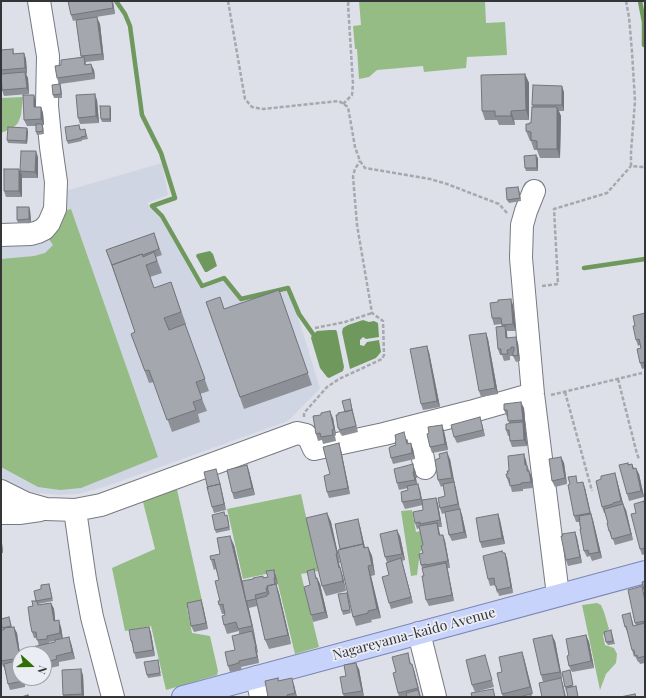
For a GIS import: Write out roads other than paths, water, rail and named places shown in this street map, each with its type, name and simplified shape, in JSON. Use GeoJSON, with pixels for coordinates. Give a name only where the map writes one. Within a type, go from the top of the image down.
{"type":"FeatureCollection","features":[{"type":"Feature","properties":{"kind":"main road","name":"Nagareyama-kaido Avenue"},"geometry":{"type":"LineString","coordinates":[[183,697],[259,687],[419,633],[645,572]]}},
{"type":"Feature","properties":{"kind":"street"},"geometry":{"type":"LineString","coordinates":[[1,235],[31,234],[38,232],[44,229],[49,223],[55,209],[56,182],[47,106],[48,56],[39,1]]}},
{"type":"Feature","properties":{"kind":"street"},"geometry":{"type":"LineString","coordinates":[[534,191],[522,225],[521,258],[533,397],[558,595]]}},
{"type":"Feature","properties":{"kind":"street"},"geometry":{"type":"LineString","coordinates":[[1,513],[19,513],[46,509],[75,510],[101,505],[297,433],[306,436],[310,440],[314,449],[384,434],[533,397]]}},
{"type":"Feature","properties":{"kind":"street"},"geometry":{"type":"LineString","coordinates":[[416,426],[425,468]]}},
{"type":"Feature","properties":{"kind":"street"},"geometry":{"type":"LineString","coordinates":[[1,490],[25,502],[46,509]]}},
{"type":"Feature","properties":{"kind":"street"},"geometry":{"type":"LineString","coordinates":[[75,510],[92,618],[113,697]]}},
{"type":"Feature","properties":{"kind":"street"},"geometry":{"type":"LineString","coordinates":[[419,633],[435,697]]}},
{"type":"Feature","properties":{"kind":"waterway"},"geometry":{"type":"LineString","coordinates":[[116,1],[125,14],[130,26],[142,115],[161,153],[175,198],[152,206],[162,216],[202,286],[224,278],[241,299],[288,288],[299,314],[313,334]]}},
{"type":"Feature","properties":{"kind":"waterway"},"geometry":{"type":"LineString","coordinates":[[640,1],[644,22],[644,45]]}},
{"type":"Feature","properties":{"kind":"waterway"},"geometry":{"type":"LineString","coordinates":[[584,268],[645,259]]}}]}
